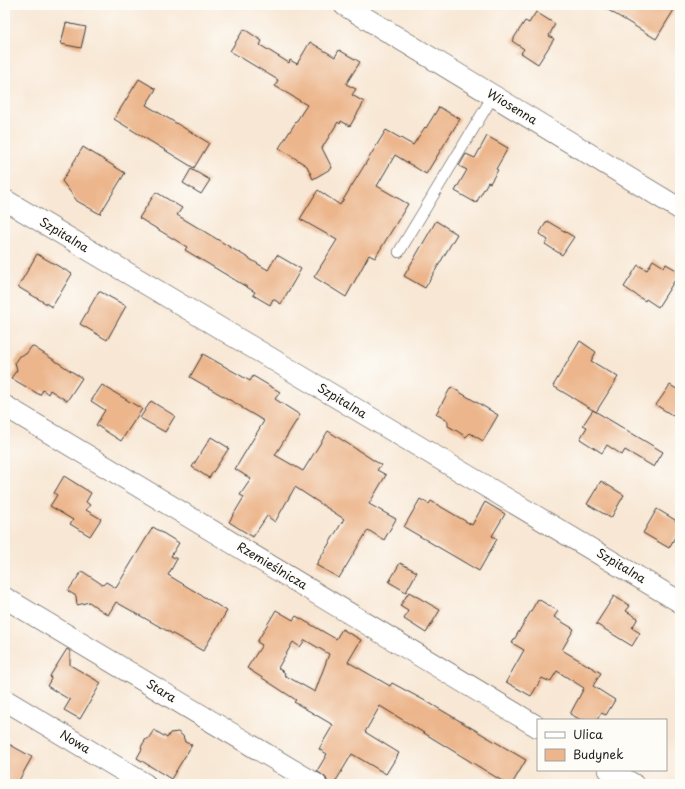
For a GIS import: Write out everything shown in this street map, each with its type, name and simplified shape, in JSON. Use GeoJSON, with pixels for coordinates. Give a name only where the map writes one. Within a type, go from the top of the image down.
{"type":"FeatureCollection","features":[{"type":"Feature","properties":{"kind":"street","name":"Wiosenna"},"geometry":{"type":"LineString","coordinates":[[344,5],[680,209]]}},
{"type":"Feature","properties":{"kind":"street","name":"Szpitalna"},"geometry":{"type":"LineString","coordinates":[[5,200],[680,602]]}},
{"type":"Feature","properties":{"kind":"street","name":"Rzemieślnicza"},"geometry":{"type":"LineString","coordinates":[[5,406],[537,726]]}},
{"type":"Feature","properties":{"kind":"street","name":"Stara"},"geometry":{"type":"LineString","coordinates":[[5,598],[316,784]]}},
{"type":"Feature","properties":{"kind":"street","name":"Nowa"},"geometry":{"type":"LineString","coordinates":[[5,700],[145,784]]}},
{"type":"Feature","properties":{"kind":"street"},"geometry":{"type":"LineString","coordinates":[[612,771],[633,784]]}},
{"type":"Feature","properties":{"kind":"lane"},"geometry":{"type":"LineString","coordinates":[[399,252],[493,96]]}},
{"type":"Feature","properties":{"kind":"building"},"geometry":{"type":"Polygon","coordinates":[[[600,5],[677,5],[656,39],[600,5]]]}},
{"type":"Feature","properties":{"kind":"building"},"geometry":{"type":"Polygon","coordinates":[[[536,12],[555,24],[549,36],[554,39],[538,64],[521,53],[524,49],[512,41],[525,21],[529,23],[536,12]]]}},
{"type":"Feature","properties":{"kind":"building"},"geometry":{"type":"Polygon","coordinates":[[[66,23],[86,27],[81,48],[61,44],[66,23]]]}},
{"type":"Feature","properties":{"kind":"building"},"geometry":{"type":"Polygon","coordinates":[[[244,29],[262,41],[260,45],[289,63],[290,60],[297,64],[310,42],[335,57],[339,50],[360,62],[346,84],[356,89],[352,95],[364,102],[350,126],[341,121],[340,124],[338,122],[322,148],[332,168],[313,179],[307,166],[279,148],[307,105],[275,86],[278,80],[230,51],[244,29]]]}},
{"type":"Feature","properties":{"kind":"building"},"geometry":{"type":"Polygon","coordinates":[[[139,79],[156,89],[146,105],[209,143],[194,168],[114,119],[139,79]]]}},
{"type":"Feature","properties":{"kind":"building"},"geometry":{"type":"Polygon","coordinates":[[[439,107],[460,119],[426,174],[395,155],[377,186],[408,204],[375,258],[369,255],[346,297],[314,277],[337,240],[300,219],[318,190],[340,205],[386,130],[413,145],[439,107]]]}},
{"type":"Feature","properties":{"kind":"building"},"geometry":{"type":"Polygon","coordinates":[[[487,136],[508,148],[496,169],[498,170],[490,183],[488,182],[476,203],[455,191],[467,170],[459,166],[466,154],[475,158],[487,136]]]}},
{"type":"Feature","properties":{"kind":"building"},"geometry":{"type":"Polygon","coordinates":[[[83,147],[125,173],[100,214],[77,201],[62,181],[83,147]]]}},
{"type":"Feature","properties":{"kind":"building"},"geometry":{"type":"Polygon","coordinates":[[[191,169],[210,180],[201,194],[183,183],[191,169]]]}},
{"type":"Feature","properties":{"kind":"building"},"geometry":{"type":"Polygon","coordinates":[[[156,192],[182,208],[177,215],[268,270],[277,255],[301,269],[281,304],[273,299],[270,305],[253,295],[255,292],[185,250],[187,247],[139,218],[156,192]]]}},
{"type":"Feature","properties":{"kind":"building"},"geometry":{"type":"Polygon","coordinates":[[[436,221],[457,234],[425,288],[404,276],[436,221]]]}},
{"type":"Feature","properties":{"kind":"building"},"geometry":{"type":"Polygon","coordinates":[[[547,221],[574,237],[562,255],[545,244],[548,240],[539,234],[547,221]]]}},
{"type":"Feature","properties":{"kind":"building"},"geometry":{"type":"Polygon","coordinates":[[[37,254],[72,274],[52,307],[18,287],[37,254]]]}},
{"type":"Feature","properties":{"kind":"building"},"geometry":{"type":"Polygon","coordinates":[[[653,260],[664,267],[666,264],[680,272],[658,307],[646,299],[645,301],[624,287],[638,265],[647,270],[653,260]]]}},
{"type":"Feature","properties":{"kind":"building"},"geometry":{"type":"Polygon","coordinates":[[[99,291],[126,306],[107,340],[80,324],[99,291]]]}},
{"type":"Feature","properties":{"kind":"building"},"geometry":{"type":"Polygon","coordinates":[[[580,341],[596,352],[591,361],[618,377],[596,412],[553,386],[580,341]]]}},
{"type":"Feature","properties":{"kind":"building"},"geometry":{"type":"Polygon","coordinates":[[[32,346],[82,378],[67,401],[50,390],[48,394],[43,390],[40,395],[11,378],[17,370],[15,362],[19,356],[26,354],[32,346]]]}},
{"type":"Feature","properties":{"kind":"building"},"geometry":{"type":"Polygon","coordinates":[[[203,354],[250,381],[253,376],[280,392],[275,399],[300,415],[275,455],[303,471],[328,431],[381,465],[377,470],[386,475],[369,504],[396,519],[384,540],[368,530],[339,578],[316,565],[344,519],[295,487],[275,522],[267,516],[253,537],[229,522],[244,497],[240,495],[251,479],[235,469],[264,421],[190,377],[203,354]]]}},
{"type":"Feature","properties":{"kind":"building"},"geometry":{"type":"Polygon","coordinates":[[[102,385],[142,409],[121,441],[96,425],[105,410],[91,401],[102,385]]]}},
{"type":"Feature","properties":{"kind":"building"},"geometry":{"type":"Polygon","coordinates":[[[670,385],[680,391],[680,420],[656,405],[670,385]]]}},
{"type":"Feature","properties":{"kind":"building"},"geometry":{"type":"Polygon","coordinates":[[[451,387],[498,415],[483,441],[470,433],[466,437],[448,426],[448,421],[436,414],[451,387]]]}},
{"type":"Feature","properties":{"kind":"building"},"geometry":{"type":"Polygon","coordinates":[[[151,401],[175,416],[165,432],[140,418],[151,401]]]}},
{"type":"Feature","properties":{"kind":"building"},"geometry":{"type":"Polygon","coordinates":[[[593,410],[663,452],[654,467],[625,450],[622,455],[607,445],[602,453],[580,439],[587,427],[583,425],[593,410]]]}},
{"type":"Feature","properties":{"kind":"building"},"geometry":{"type":"Polygon","coordinates":[[[211,437],[229,448],[209,478],[192,467],[211,437]]]}},
{"type":"Feature","properties":{"kind":"building"},"geometry":{"type":"Polygon","coordinates":[[[64,476],[91,493],[86,502],[90,505],[86,510],[101,519],[90,536],[70,524],[73,520],[50,506],[57,495],[54,493],[64,476]]]}},
{"type":"Feature","properties":{"kind":"building"},"geometry":{"type":"Polygon","coordinates":[[[601,481],[624,495],[611,518],[587,504],[601,481]]]}},
{"type":"Feature","properties":{"kind":"building"},"geometry":{"type":"Polygon","coordinates":[[[420,499],[429,504],[431,501],[472,525],[485,502],[505,514],[492,536],[497,539],[479,571],[404,527],[420,499]]]}},
{"type":"Feature","properties":{"kind":"building"},"geometry":{"type":"Polygon","coordinates":[[[657,509],[680,523],[680,528],[669,548],[643,533],[657,509]]]}},
{"type":"Feature","properties":{"kind":"building"},"geometry":{"type":"Polygon","coordinates":[[[153,527],[179,543],[171,556],[177,559],[168,575],[227,611],[203,651],[116,602],[108,615],[89,602],[77,605],[76,596],[68,591],[82,571],[103,585],[106,582],[116,588],[153,527]]]}},
{"type":"Feature","properties":{"kind":"building"},"geometry":{"type":"Polygon","coordinates":[[[400,563],[417,572],[406,592],[389,582],[400,563]]]}},
{"type":"Feature","properties":{"kind":"building"},"geometry":{"type":"Polygon","coordinates":[[[409,592],[440,610],[426,633],[404,619],[408,611],[400,606],[409,592]]]}},
{"type":"Feature","properties":{"kind":"building"},"geometry":{"type":"Polygon","coordinates":[[[614,596],[630,606],[626,611],[638,618],[632,628],[640,633],[632,646],[596,624],[614,596]]]}},
{"type":"Feature","properties":{"kind":"building"},"geometry":{"type":"Polygon","coordinates":[[[538,599],[558,611],[554,617],[574,629],[562,650],[601,673],[593,686],[615,700],[606,715],[601,713],[598,719],[579,719],[570,714],[584,688],[557,671],[550,682],[542,678],[531,696],[506,682],[524,650],[512,643],[538,599]]]}},
{"type":"Feature","properties":{"kind":"building"},"geometry":{"type":"Polygon","coordinates":[[[276,610],[293,620],[296,616],[336,639],[342,629],[361,640],[348,662],[390,686],[392,683],[431,704],[526,760],[512,784],[507,784],[380,706],[365,732],[399,753],[386,774],[352,754],[334,784],[328,784],[326,778],[317,771],[327,754],[319,749],[333,725],[294,702],[296,700],[247,668],[262,645],[257,642],[276,610]],[[305,640],[300,647],[293,642],[278,668],[285,673],[284,675],[315,692],[329,654],[305,640]]]}},
{"type":"Feature","properties":{"kind":"building"},"geometry":{"type":"Polygon","coordinates":[[[67,649],[70,651],[70,665],[101,683],[80,719],[64,710],[70,700],[47,686],[51,679],[50,676],[67,649]]]}},
{"type":"Feature","properties":{"kind":"building"},"geometry":{"type":"Polygon","coordinates":[[[154,730],[167,738],[170,733],[178,732],[183,736],[185,742],[192,745],[171,779],[137,758],[142,749],[141,747],[154,730]]]}},
{"type":"Feature","properties":{"kind":"building"},"geometry":{"type":"Polygon","coordinates":[[[5,742],[32,757],[17,784],[5,784],[5,742]]]}}]}
